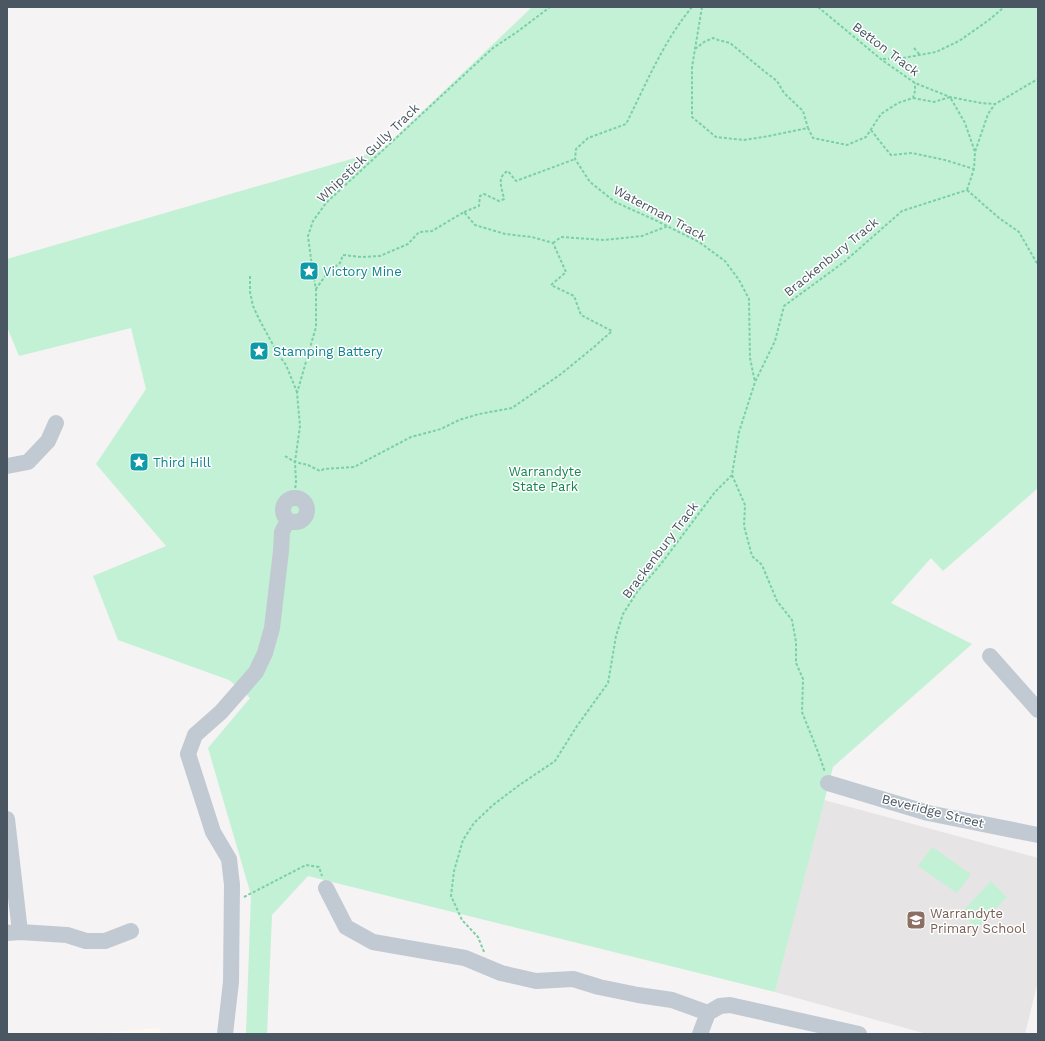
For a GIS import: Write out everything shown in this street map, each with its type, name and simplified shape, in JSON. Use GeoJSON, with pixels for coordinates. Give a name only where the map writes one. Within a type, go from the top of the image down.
{"type":"FeatureCollection","features":[{"type":"Feature","properties":{"kind":"street"},"geometry":{"type":"LineString","coordinates":[[7,466],[28,462],[48,441],[56,423]]}},
{"type":"Feature","properties":{"kind":"street"},"geometry":{"type":"LineString","coordinates":[[225,1034],[231,982],[232,885],[229,859],[213,832],[188,754],[195,736],[220,712],[256,672],[265,653],[272,628],[282,532],[288,520],[296,523],[300,522],[304,519],[307,512],[305,503],[298,498],[295,490]]}},
{"type":"Feature","properties":{"kind":"street"},"geometry":{"type":"LineString","coordinates":[[990,656],[1038,710]]}},
{"type":"Feature","properties":{"kind":"street","name":"Beveridge Street"},"geometry":{"type":"LineString","coordinates":[[828,783],[928,813],[1038,835]]}},
{"type":"Feature","properties":{"kind":"street"},"geometry":{"type":"LineString","coordinates":[[7,819],[13,933],[67,935],[86,941],[104,941],[131,931]]}},
{"type":"Feature","properties":{"kind":"street"},"geometry":{"type":"LineString","coordinates":[[326,888],[346,927],[373,942],[465,958],[501,973],[536,981],[573,979],[599,987],[672,1000],[708,1013]]}},
{"type":"Feature","properties":{"kind":"street"},"geometry":{"type":"LineString","coordinates":[[700,1034],[708,1013],[720,1006],[730,1005],[859,1034]]}},
{"type":"Feature","properties":{"kind":"path","name":"Whipstick Gully Track"},"geometry":{"type":"LineString","coordinates":[[295,490],[295,462],[300,426],[297,393],[316,327],[316,289],[308,236],[313,221],[326,203],[492,48],[517,32],[550,7]]}},
{"type":"Feature","properties":{"kind":"path"},"geometry":{"type":"LineString","coordinates":[[316,289],[328,272],[340,263],[343,255],[361,257],[380,256],[408,244],[419,232],[432,231],[464,212],[479,206],[480,196],[484,194],[499,201],[504,199],[500,178],[503,173],[508,171],[516,181],[575,159],[576,149],[588,138],[626,124],[661,52],[692,7]]}},
{"type":"Feature","properties":{"kind":"path"},"geometry":{"type":"LineString","coordinates":[[702,7],[692,67],[692,117],[716,137],[744,140],[808,128]]}},
{"type":"Feature","properties":{"kind":"path","name":"Betton Track"},"geometry":{"type":"LineString","coordinates":[[818,7],[882,60],[915,83],[950,97],[995,104]]}},
{"type":"Feature","properties":{"kind":"path"},"geometry":{"type":"LineString","coordinates":[[882,60],[904,58],[936,52],[959,41],[989,20],[1004,7]]}},
{"type":"Feature","properties":{"kind":"path"},"geometry":{"type":"LineString","coordinates":[[695,49],[704,42],[714,38],[730,43],[777,81],[784,93],[803,111],[808,128],[813,138],[848,145],[866,137],[881,114],[898,103],[913,98],[934,102],[950,97],[966,123],[975,152]]}},
{"type":"Feature","properties":{"kind":"path"},"geometry":{"type":"LineString","coordinates":[[914,48],[920,55]]}},
{"type":"Feature","properties":{"kind":"path"},"geometry":{"type":"LineString","coordinates":[[1038,79],[995,104],[988,114],[975,152],[974,169],[967,190],[999,218],[1019,232],[1038,266]]}},
{"type":"Feature","properties":{"kind":"path"},"geometry":{"type":"LineString","coordinates":[[913,98],[915,83]]}},
{"type":"Feature","properties":{"kind":"path"},"geometry":{"type":"LineString","coordinates":[[871,130],[891,155],[912,153],[944,160],[974,169]]}},
{"type":"Feature","properties":{"kind":"path","name":"Waterman Track"},"geometry":{"type":"LineString","coordinates":[[575,159],[590,182],[615,202],[699,242],[725,260],[739,280],[749,299],[750,358],[755,382]]}},
{"type":"Feature","properties":{"kind":"path","name":"Brackenbury Track"},"geometry":{"type":"LineString","coordinates":[[489,968],[478,937],[462,920],[451,896],[454,871],[463,840],[474,823],[493,805],[555,761],[576,726],[608,683],[616,636],[623,614],[637,592],[661,564],[715,492],[732,475],[739,432],[755,382],[776,341],[784,306],[844,262],[902,211],[967,190]]}},
{"type":"Feature","properties":{"kind":"path"},"geometry":{"type":"LineString","coordinates":[[285,456],[295,462],[308,465],[320,472],[324,469],[354,466],[411,437],[441,429],[459,420],[479,414],[512,408],[561,374],[612,331],[581,315],[574,296],[550,285],[566,272],[552,243],[532,236],[505,234],[475,225],[464,212]]}},
{"type":"Feature","properties":{"kind":"path"},"geometry":{"type":"LineString","coordinates":[[552,243],[561,237],[604,240],[642,236],[668,226]]}},
{"type":"Feature","properties":{"kind":"path"},"geometry":{"type":"LineString","coordinates":[[250,276],[250,292],[253,306],[278,354],[286,365],[297,393]]}},
{"type":"Feature","properties":{"kind":"path"},"geometry":{"type":"LineString","coordinates":[[732,475],[745,505],[744,526],[752,556],[762,565],[777,600],[792,620],[796,642],[796,663],[803,679],[802,712],[818,752],[828,783]]}},
{"type":"Feature","properties":{"kind":"path"},"geometry":{"type":"LineString","coordinates":[[232,903],[306,865],[319,867],[326,888]]}},
{"type":"Feature","properties":{"kind":"shaded area","name":"Warrandyte Primary School"},"geometry":{"type":"Polygon","coordinates":[[[824,800],[1038,858],[1038,981],[1025,1034],[927,1034],[775,992],[824,800]]]}},
{"type":"Feature","properties":{"kind":"shaded area"},"geometry":{"type":"Polygon","coordinates":[[[160,1028],[161,1034],[89,1034],[160,1028]]]}},
{"type":"Feature","properties":{"kind":"green space","name":"Warrandyte State Park"},"geometry":{"type":"Polygon","coordinates":[[[532,7],[1038,7],[1038,488],[943,571],[931,558],[891,603],[972,644],[833,767],[775,992],[308,876],[272,915],[267,1034],[246,1034],[251,895],[208,748],[250,698],[229,680],[118,640],[93,576],[166,546],[96,464],[146,389],[131,328],[19,356],[7,327],[7,259],[382,150],[532,7]]]}},
{"type":"Feature","properties":{"kind":"green space"},"geometry":{"type":"Polygon","coordinates":[[[932,847],[971,874],[957,893],[918,866],[932,847]]]}},
{"type":"Feature","properties":{"kind":"green space"},"geometry":{"type":"Polygon","coordinates":[[[991,881],[1007,897],[977,928],[961,913],[991,881]]]}},
{"type":"Feature","properties":{"kind":"place","name":"Victory Mine"},"geometry":{"type":"Point","coordinates":[309,271]}},
{"type":"Feature","properties":{"kind":"place","name":"Stamping Battery"},"geometry":{"type":"Point","coordinates":[259,351]}},
{"type":"Feature","properties":{"kind":"place","name":"Third Hill"},"geometry":{"type":"Point","coordinates":[139,462]}},
{"type":"Feature","properties":{"kind":"place","name":"Warrandyte Primary School"},"geometry":{"type":"Point","coordinates":[916,920]}}]}
